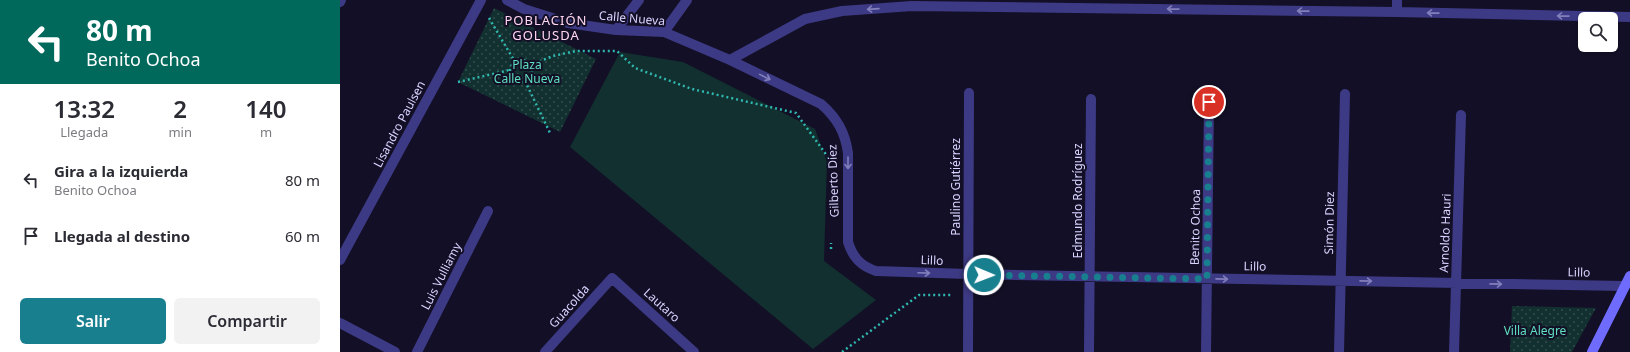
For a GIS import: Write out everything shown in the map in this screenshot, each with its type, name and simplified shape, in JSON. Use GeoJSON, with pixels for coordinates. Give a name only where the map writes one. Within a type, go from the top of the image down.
{"type":"FeatureCollection","features":[{"type":"Feature","properties":{"kind":"street","name":"Calle Nueva"},"geometry":{"type":"LineString","coordinates":[[507,0],[538,14],[568,23],[616,30],[664,32],[730,60]]}},
{"type":"Feature","properties":{"kind":"street"},"geometry":{"type":"LineString","coordinates":[[616,30],[639,0]]}},
{"type":"Feature","properties":{"kind":"street"},"geometry":{"type":"LineString","coordinates":[[664,32],[687,0]]}},
{"type":"Feature","properties":{"kind":"street"},"geometry":{"type":"LineString","coordinates":[[1397,0],[1397,12]]}},
{"type":"Feature","properties":{"kind":"street","name":"Lisandro Paulsen"},"geometry":{"type":"LineString","coordinates":[[340,260],[480,1]]}},
{"type":"Feature","properties":{"kind":"street"},"geometry":{"type":"LineString","coordinates":[[730,60],[805,19],[842,11],[912,3],[1231,5],[1397,12],[1630,17]]}},
{"type":"Feature","properties":{"kind":"street","name":"Gilberto Diez"},"geometry":{"type":"LineString","coordinates":[[730,60],[822,104],[831,112],[838,123],[846,142],[848,152],[848,234],[850,250],[860,263],[868,268],[885,271]]}},
{"type":"Feature","properties":{"kind":"street","name":"Paulino Gutiérrez"},"geometry":{"type":"LineString","coordinates":[[968,93],[968,352]]}},
{"type":"Feature","properties":{"kind":"street","name":"Simón Diez"},"geometry":{"type":"LineString","coordinates":[[1339,352],[1345,94]]}},
{"type":"Feature","properties":{"kind":"street","name":"Edmundo Rodríguez"},"geometry":{"type":"LineString","coordinates":[[1089,352],[1091,99]]}},
{"type":"Feature","properties":{"kind":"street","name":"Benito Ochoa"},"geometry":{"type":"LineString","coordinates":[[1206,352],[1209,102]]}},
{"type":"Feature","properties":{"kind":"street","name":"Arnoldo Hauri"},"geometry":{"type":"LineString","coordinates":[[1454,352],[1462,115]]}},
{"type":"Feature","properties":{"kind":"street","name":"Luis Vulliamy"},"geometry":{"type":"LineString","coordinates":[[417,352],[488,211]]}},
{"type":"Feature","properties":{"kind":"street","name":"Lillo"},"geometry":{"type":"LineString","coordinates":[[885,271],[1207,279],[1625,286]]}},
{"type":"Feature","properties":{"kind":"street"},"geometry":{"type":"LineString","coordinates":[[1592,352],[1630,276]]}},
{"type":"Feature","properties":{"kind":"street","name":"Lautaro"},"geometry":{"type":"LineString","coordinates":[[612,278],[692,351]]}},
{"type":"Feature","properties":{"kind":"street","name":"Guacolda"},"geometry":{"type":"LineString","coordinates":[[545,352],[612,278]]}},
{"type":"Feature","properties":{"kind":"street"},"geometry":{"type":"LineString","coordinates":[[340,323],[395,352]]}},
{"type":"Feature","properties":{"kind":"path"},"geometry":{"type":"LineString","coordinates":[[480,1],[515,62]]}},
{"type":"Feature","properties":{"kind":"path"},"geometry":{"type":"LineString","coordinates":[[530,65],[552,56],[576,51],[617,51],[635,68],[692,89],[796,113],[833,164],[833,172]]}},
{"type":"Feature","properties":{"kind":"path"},"geometry":{"type":"LineString","coordinates":[[522,60],[528,62],[530,65],[532,73],[528,79],[525,81],[514,80],[510,70],[512,64],[522,60]]}},
{"type":"Feature","properties":{"kind":"path"},"geometry":{"type":"LineString","coordinates":[[458,82],[510,70]]}},
{"type":"Feature","properties":{"kind":"path"},"geometry":{"type":"LineString","coordinates":[[525,81],[551,135]]}},
{"type":"Feature","properties":{"kind":"path"},"geometry":{"type":"LineString","coordinates":[[831,249],[832,241]]}},
{"type":"Feature","properties":{"kind":"path"},"geometry":{"type":"LineString","coordinates":[[842,352],[920,295],[968,295]]}},
{"type":"Feature","properties":{"kind":"green space","name":"Plaza Calle Nueva"},"geometry":{"type":"Polygon","coordinates":[[[494,8],[596,59],[560,132],[458,82],[494,8]]]}},
{"type":"Feature","properties":{"kind":"green space"},"geometry":{"type":"Polygon","coordinates":[[[620,52],[683,62],[815,129],[827,162],[824,261],[876,300],[813,349],[570,147],[620,52]]]}},
{"type":"Feature","properties":{"kind":"green space","name":"Villa Alegre"},"geometry":{"type":"Polygon","coordinates":[[[1512,306],[1596,308],[1572,352],[1510,352],[1512,306]]]}},
{"type":"Feature","properties":{"kind":"district","name":"POBLACIÓN GOLUSDA"},"geometry":{"type":"Point","coordinates":[546,28]}},
{"type":"Feature","properties":{"kind":"route"},"geometry":{"type":"LineString","coordinates":[[984,275],[1207,279],[1209,102]]}}]}
